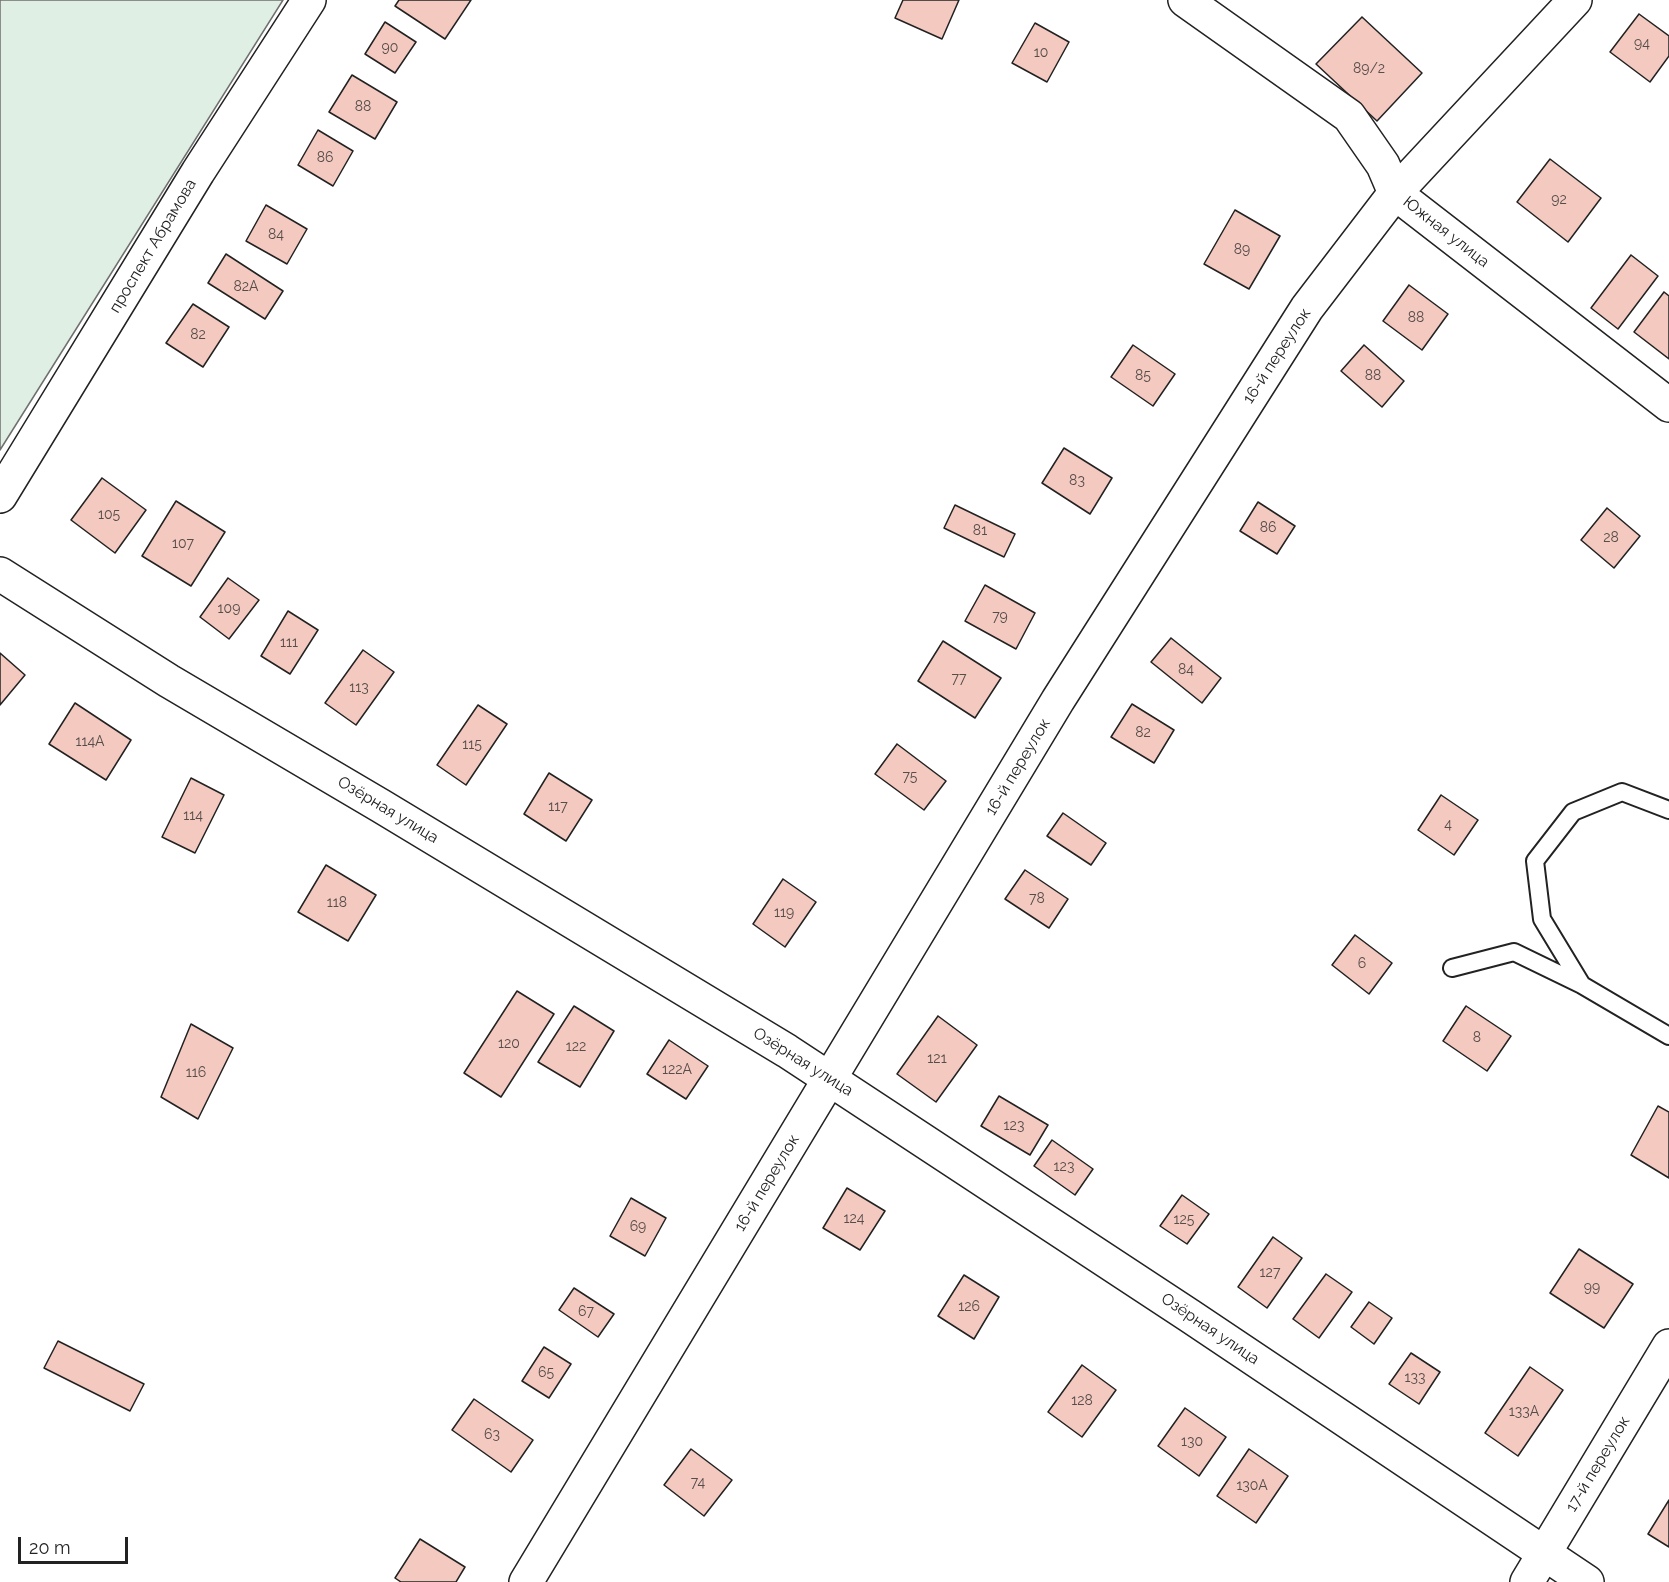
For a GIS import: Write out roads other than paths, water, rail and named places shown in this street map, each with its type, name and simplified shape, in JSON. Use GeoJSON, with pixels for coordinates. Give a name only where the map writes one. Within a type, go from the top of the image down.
{"type":"FeatureCollection","features":[{"type":"Feature","properties":{"kind":"street","name":"проспект Абрамова"},"geometry":{"type":"LineString","coordinates":[[0,495],[198,172],[309,0]]}},
{"type":"Feature","properties":{"kind":"street","name":"Южная улица"},"geometry":{"type":"LineString","coordinates":[[1185,0],[1349,116],[1383,165],[1395,193],[1669,405]]}},
{"type":"Feature","properties":{"kind":"street","name":"16-й переулок"},"geometry":{"type":"LineString","coordinates":[[526,1582],[1058,700],[1307,308],[1395,193],[1575,0]]}},
{"type":"Feature","properties":{"kind":"street","name":"Озёрная улица"},"geometry":{"type":"LineString","coordinates":[[0,574],[169,681],[381,806],[830,1078],[1587,1582]]}},
{"type":"Feature","properties":{"kind":"street","name":"17-й переулок"},"geometry":{"type":"LineString","coordinates":[[1527,1582],[1669,1346]]}},
{"type":"Feature","properties":{"kind":"lane"},"geometry":{"type":"LineString","coordinates":[[1582,985],[1542,919],[1535,861],[1573,812],[1622,792],[1669,810]]}},
{"type":"Feature","properties":{"kind":"lane"},"geometry":{"type":"LineString","coordinates":[[1452,968],[1514,952],[1582,985],[1669,1036]]}}]}
